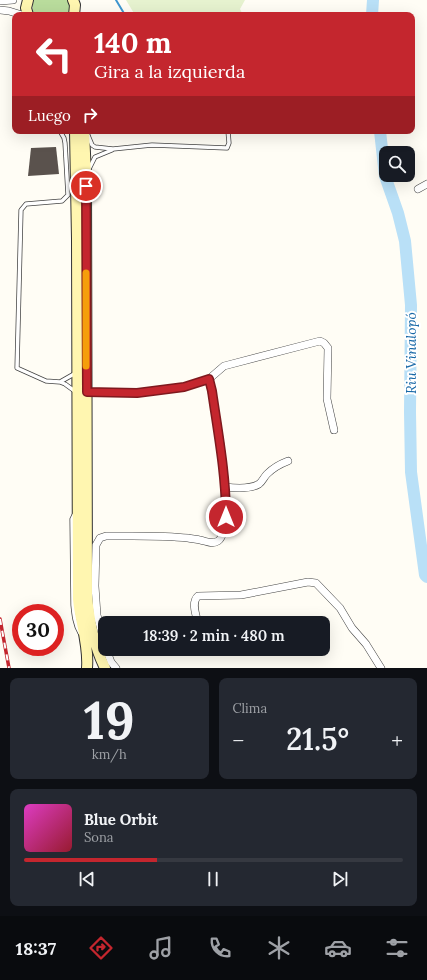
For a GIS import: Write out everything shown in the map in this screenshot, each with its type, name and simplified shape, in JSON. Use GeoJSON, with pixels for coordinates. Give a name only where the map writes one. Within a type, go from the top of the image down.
{"type":"FeatureCollection","features":[{"type":"Feature","properties":{"kind":"street"},"geometry":{"type":"LineString","coordinates":[[0,1],[13,0]]}},
{"type":"Feature","properties":{"kind":"street"},"geometry":{"type":"LineString","coordinates":[[27,12],[26,8],[28,0]]}},
{"type":"Feature","properties":{"kind":"street"},"geometry":{"type":"LineString","coordinates":[[73,0],[75,5],[74,12]]}},
{"type":"Feature","properties":{"kind":"street"},"geometry":{"type":"LineString","coordinates":[[0,10],[9,10],[14,12]]}},
{"type":"Feature","properties":{"kind":"street"},"geometry":{"type":"LineString","coordinates":[[75,134],[78,369],[82,394],[88,608],[95,640],[105,668]]}},
{"type":"Feature","properties":{"kind":"street"},"geometry":{"type":"LineString","coordinates":[[86,134],[82,394],[78,507],[78,599],[87,647],[86,668]]}},
{"type":"Feature","properties":{"kind":"street"},"geometry":{"type":"LineString","coordinates":[[418,189],[427,184]]}},
{"type":"Feature","properties":{"kind":"street"},"geometry":{"type":"LineString","coordinates":[[82,394],[137,393],[184,387],[209,379],[224,366],[320,341],[324,342],[328,348],[327,399],[334,430]]}},
{"type":"Feature","properties":{"kind":"street"},"geometry":{"type":"LineString","coordinates":[[98,617],[95,586],[96,545],[100,538],[106,536],[163,536],[200,540],[211,543],[218,541],[223,534],[226,517],[226,498],[212,391],[209,379]]}},
{"type":"Feature","properties":{"kind":"street"},"geometry":{"type":"LineString","coordinates":[[225,487],[243,488],[259,484],[275,468],[288,460]]}},
{"type":"Feature","properties":{"kind":"street"},"geometry":{"type":"LineString","coordinates":[[196,616],[194,606],[195,598],[198,596],[241,595],[308,582],[316,583],[340,608],[352,628],[366,644],[381,668]]}},
{"type":"Feature","properties":{"kind":"street"},"geometry":{"type":"LineString","coordinates":[[109,656],[116,668]]}},
{"type":"Feature","properties":{"kind":"lane"},"geometry":{"type":"LineString","coordinates":[[62,134],[65,143],[68,195],[62,201],[26,204],[21,210],[17,368],[46,381],[60,382],[82,394]]}},
{"type":"Feature","properties":{"kind":"lane"},"geometry":{"type":"LineString","coordinates":[[88,134],[92,145],[95,147],[113,149],[152,145],[227,148],[230,143],[228,134]]}},
{"type":"Feature","properties":{"kind":"lane"},"geometry":{"type":"LineString","coordinates":[[86,176],[95,156],[113,149]]}},
{"type":"Feature","properties":{"kind":"lane"},"geometry":{"type":"LineString","coordinates":[[60,382],[74,374],[78,369]]}},
{"type":"Feature","properties":{"kind":"green space"},"geometry":{"type":"Polygon","coordinates":[[[34,0],[68,0],[70,5],[69,12],[33,12],[34,0]]]}},
{"type":"Feature","properties":{"kind":"green space"},"geometry":{"type":"Polygon","coordinates":[[[126,0],[245,0],[240,9],[242,12],[133,12],[126,0]]]}},
{"type":"Feature","properties":{"kind":"building"},"geometry":{"type":"Polygon","coordinates":[[[56,147],[59,174],[28,176],[31,148],[56,147]]]}},
{"type":"Feature","properties":{"kind":"waterway"},"geometry":{"type":"LineString","coordinates":[[116,0],[123,12]]}},
{"type":"Feature","properties":{"kind":"waterway","name":"Riu Vinalopó"},"geometry":{"type":"LineString","coordinates":[[372,12],[373,0]]}},
{"type":"Feature","properties":{"kind":"waterway","name":"Riu Vinalopó"},"geometry":{"type":"LineString","coordinates":[[380,134],[385,176],[398,213],[405,241],[411,305],[411,472],[425,575],[427,577]]}},
{"type":"Feature","properties":{"kind":"railway"},"geometry":{"type":"LineString","coordinates":[[0,619],[9,668]]}},
{"type":"Feature","properties":{"kind":"slow traffic"},"geometry":{"type":"LineString","coordinates":[[86,273],[86,366]]}},
{"type":"Feature","properties":{"kind":"route"},"geometry":{"type":"LineString","coordinates":[[86,186],[87,392],[137,393],[184,387],[209,379],[224,473],[226,517]]}}]}
